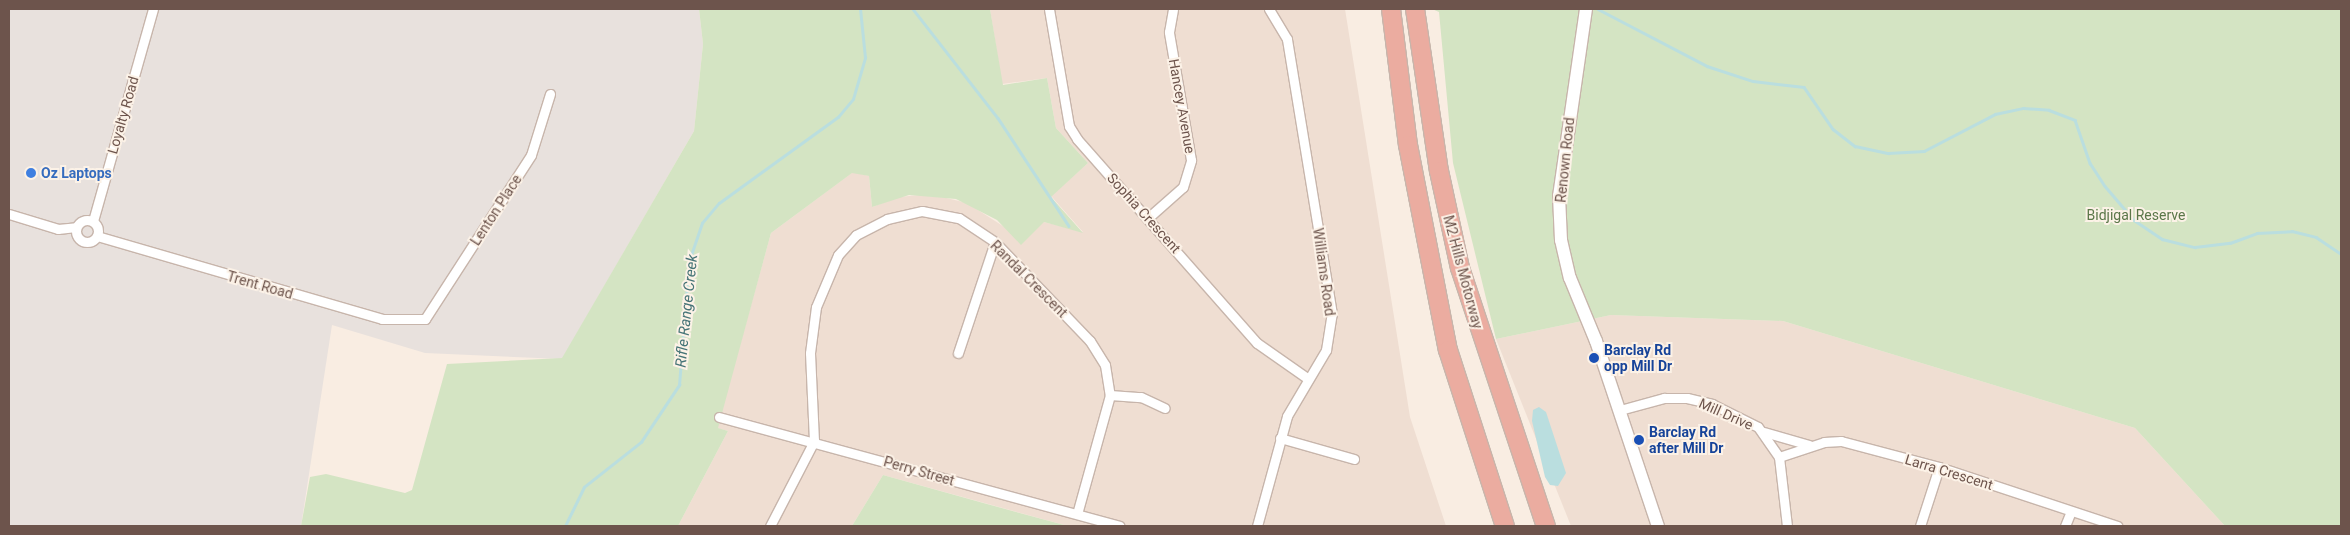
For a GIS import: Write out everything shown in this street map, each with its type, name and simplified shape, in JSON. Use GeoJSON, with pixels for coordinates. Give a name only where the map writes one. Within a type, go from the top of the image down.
{"type":"FeatureCollection","features":[{"type":"Feature","properties":{"kind":"highway","name":"M2 Hills Motorway"},"geometry":{"type":"LineString","coordinates":[[1391,9],[1408,145],[1448,350],[1505,526]]}},
{"type":"Feature","properties":{"kind":"highway","name":"M2 Hills Motorway"},"geometry":{"type":"LineString","coordinates":[[1415,9],[1439,171],[1460,268],[1546,526]]}},
{"type":"Feature","properties":{"kind":"main road","name":"Renown Road"},"geometry":{"type":"LineString","coordinates":[[1586,9],[1559,196],[1561,240],[1658,526]]}},
{"type":"Feature","properties":{"kind":"street","name":"Loyalty Road"},"geometry":{"type":"LineString","coordinates":[[93,221],[153,9]]}},
{"type":"Feature","properties":{"kind":"street","name":"Sophia Crescent"},"geometry":{"type":"LineString","coordinates":[[1048,9],[1069,126],[1257,343],[1307,378]]}},
{"type":"Feature","properties":{"kind":"street","name":"Hancey Avenue"},"geometry":{"type":"LineString","coordinates":[[1149,217],[1183,187],[1191,160],[1169,32],[1172,9]]}},
{"type":"Feature","properties":{"kind":"street","name":"Williams Road"},"geometry":{"type":"LineString","coordinates":[[1257,526],[1280,438],[1307,378],[1326,350],[1332,314],[1287,39],[1269,9]]}},
{"type":"Feature","properties":{"kind":"street","name":"Lenton Place"},"geometry":{"type":"LineString","coordinates":[[425,319],[531,155],[550,94]]}},
{"type":"Feature","properties":{"kind":"street","name":"Randal Crescent"},"geometry":{"type":"LineString","coordinates":[[814,441],[810,353],[816,307],[838,255],[856,235],[887,219],[922,211],[960,218],[995,242],[1090,341],[1105,364],[1110,395],[1077,514]]}},
{"type":"Feature","properties":{"kind":"street"},"geometry":{"type":"LineString","coordinates":[[9,214],[58,229],[76,227],[83,220],[93,221],[97,236]]}},
{"type":"Feature","properties":{"kind":"street","name":"Trent Road"},"geometry":{"type":"LineString","coordinates":[[76,227],[83,242],[97,236],[382,319],[425,319]]}},
{"type":"Feature","properties":{"kind":"street"},"geometry":{"type":"LineString","coordinates":[[958,353],[995,242]]}},
{"type":"Feature","properties":{"kind":"street"},"geometry":{"type":"LineString","coordinates":[[1110,395],[1141,397],[1166,408]]}},
{"type":"Feature","properties":{"kind":"street","name":"Mill Drive"},"geometry":{"type":"LineString","coordinates":[[1620,410],[1664,398],[1687,398],[1730,412],[1764,432],[1779,457],[1787,526]]}},
{"type":"Feature","properties":{"kind":"street","name":"Perry Street"},"geometry":{"type":"LineString","coordinates":[[720,417],[814,441],[1119,526]]}},
{"type":"Feature","properties":{"kind":"street"},"geometry":{"type":"LineString","coordinates":[[1764,432],[1813,445]]}},
{"type":"Feature","properties":{"kind":"street"},"geometry":{"type":"LineString","coordinates":[[1280,438],[1354,459]]}},
{"type":"Feature","properties":{"kind":"street"},"geometry":{"type":"LineString","coordinates":[[770,526],[814,441]]}},
{"type":"Feature","properties":{"kind":"street","name":"Larra Crescent"},"geometry":{"type":"LineString","coordinates":[[1779,457],[1813,445],[1841,442],[1939,467],[2117,526]]}},
{"type":"Feature","properties":{"kind":"street"},"geometry":{"type":"LineString","coordinates":[[1920,526],[1939,467]]}},
{"type":"Feature","properties":{"kind":"street"},"geometry":{"type":"LineString","coordinates":[[2065,526],[2071,511]]}},
{"type":"Feature","properties":{"kind":"shaded area"},"geometry":{"type":"Polygon","coordinates":[[[9,9],[699,9],[703,44],[694,131],[562,359],[425,353],[332,325],[301,526],[9,526],[9,9]]]}},
{"type":"Feature","properties":{"kind":"shaded area"},"geometry":{"type":"Polygon","coordinates":[[[990,9],[1345,9],[1410,417],[1446,526],[1068,526],[883,475],[852,526],[678,526],[728,431],[717,428],[771,233],[853,172],[869,176],[872,207],[899,197],[930,194],[967,203],[1006,228],[1044,222],[1083,232],[1051,196],[1088,163],[1056,128],[1047,78],[1002,84],[990,9]]]}},
{"type":"Feature","properties":{"kind":"shaded area"},"geometry":{"type":"Polygon","coordinates":[[[1611,315],[1783,321],[2135,428],[2225,526],[1571,526],[1496,339],[1611,315]]]}},
{"type":"Feature","properties":{"kind":"green space"},"geometry":{"type":"Polygon","coordinates":[[[699,9],[990,9],[1003,85],[1047,78],[1056,128],[1088,163],[1051,197],[1083,233],[1044,222],[1021,245],[997,220],[956,199],[909,195],[872,207],[869,176],[852,173],[771,233],[718,428],[728,431],[678,526],[301,526],[310,477],[326,474],[405,493],[412,490],[447,364],[562,358],[694,131],[703,44],[699,9]]]}},
{"type":"Feature","properties":{"kind":"green space","name":"Bidjigal Reserve"},"geometry":{"type":"Polygon","coordinates":[[[1432,9],[2341,9],[2341,526],[2225,526],[2135,428],[1783,321],[1611,315],[1496,339],[1453,163],[1439,12],[1432,9]]]}},
{"type":"Feature","properties":{"kind":"green space"},"geometry":{"type":"Polygon","coordinates":[[[883,475],[987,504],[1068,526],[852,526],[883,475]]]}},
{"type":"Feature","properties":{"kind":"water"},"geometry":{"type":"Polygon","coordinates":[[[1539,407],[1546,412],[1566,473],[1558,486],[1550,485],[1545,477],[1532,421],[1533,410],[1539,407]]]}},
{"type":"Feature","properties":{"kind":"waterway","name":"Rifle Range Creek"},"geometry":{"type":"LineString","coordinates":[[565,526],[584,487],[641,442],[679,385],[689,261],[702,223],[719,203],[838,117],[853,99],[865,58],[860,9]]}},
{"type":"Feature","properties":{"kind":"waterway"},"geometry":{"type":"LineString","coordinates":[[913,9],[998,118],[1069,226]]}},
{"type":"Feature","properties":{"kind":"waterway"},"geometry":{"type":"LineString","coordinates":[[1598,9],[1707,66],[1753,81],[1804,87],[1833,129],[1855,146],[1888,153],[1924,151],[1995,114],[2023,108],[2049,110],[2075,120],[2090,163],[2105,186],[2134,220],[2162,239],[2195,247],[2230,243],[2257,233],[2292,231],[2316,237],[2341,254]]}},
{"type":"Feature","properties":{"kind":"place","name":"Oz Laptops"},"geometry":{"type":"Point","coordinates":[31,173]}},
{"type":"Feature","properties":{"kind":"place","name":"Barclay Rd opp Mill Dr"},"geometry":{"type":"Point","coordinates":[1594,358]}},
{"type":"Feature","properties":{"kind":"place","name":"Barclay Rd after Mill Dr"},"geometry":{"type":"Point","coordinates":[1639,440]}}]}
